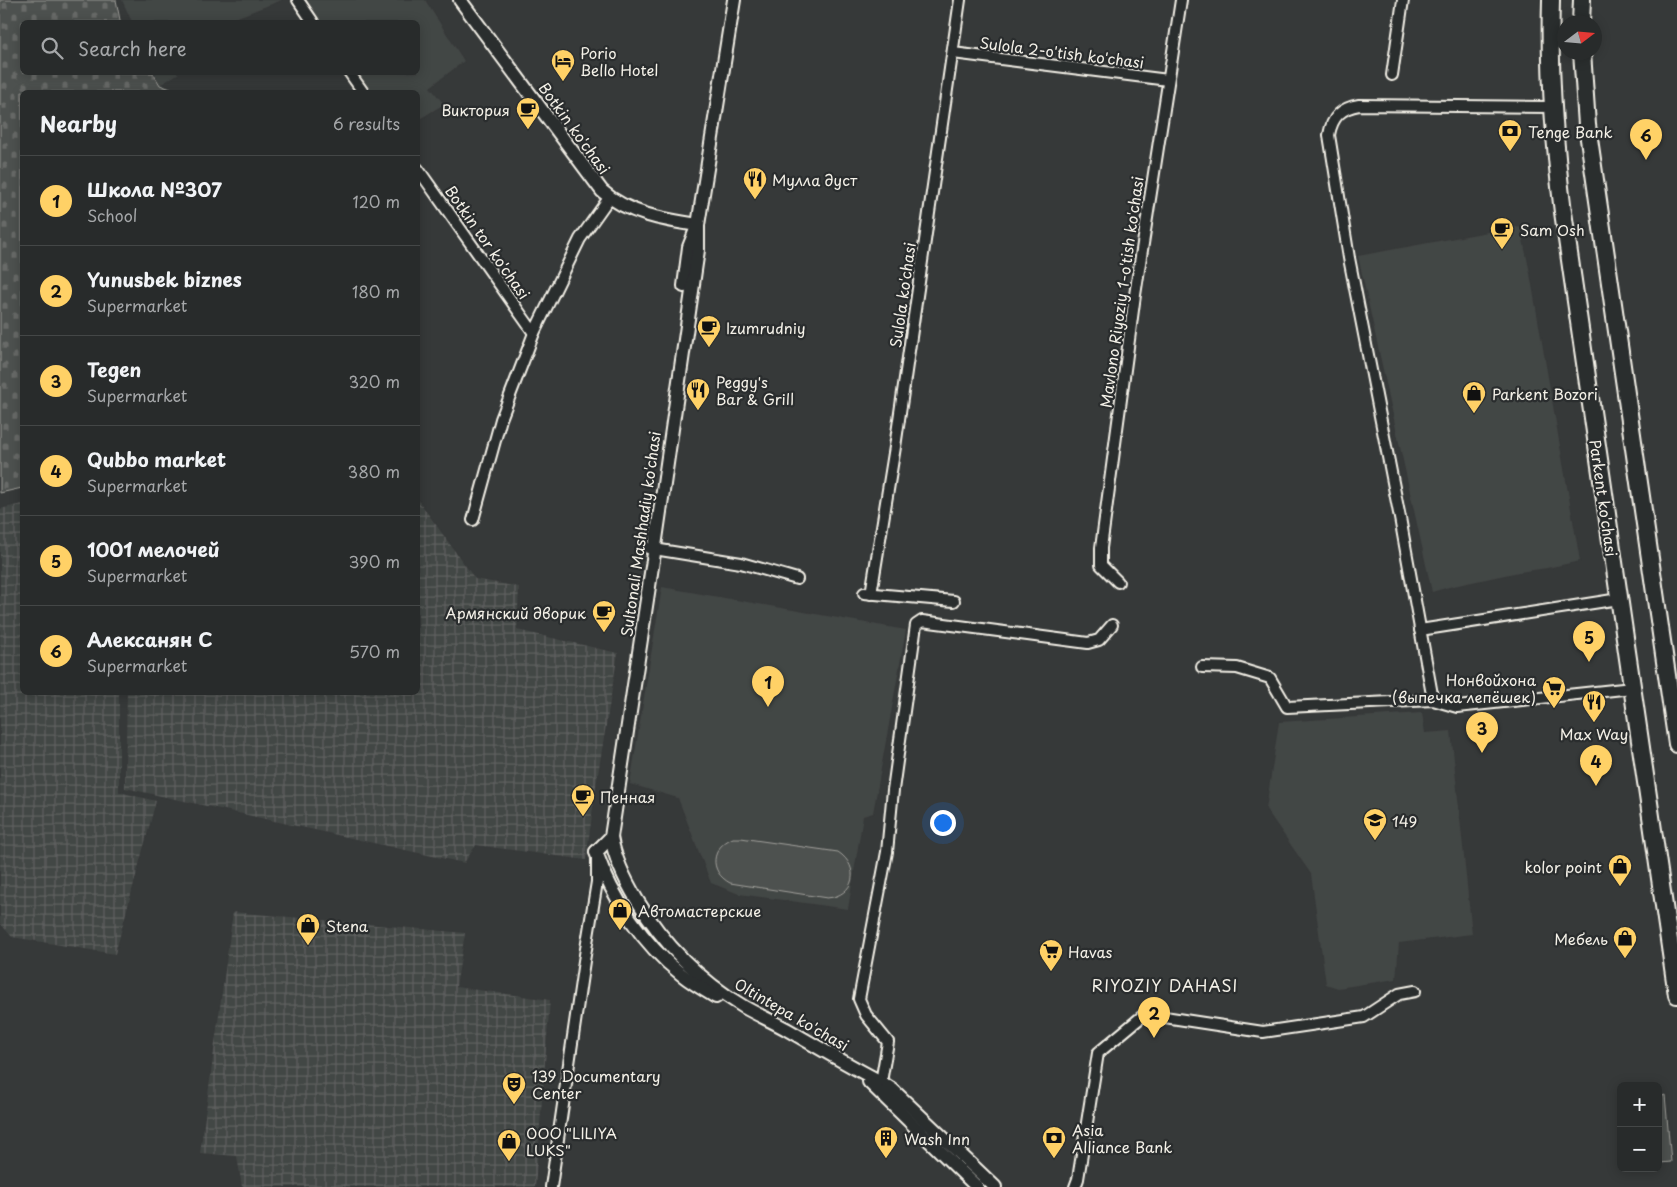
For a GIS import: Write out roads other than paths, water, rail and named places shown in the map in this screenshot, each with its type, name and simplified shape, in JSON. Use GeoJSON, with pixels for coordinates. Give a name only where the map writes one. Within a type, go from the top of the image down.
{"type":"FeatureCollection","features":[{"type":"Feature","properties":{"kind":"main road","name":"Parkent ko'chasi"},"geometry":{"type":"LineString","coordinates":[[1551,0],[1552,107],[1573,289],[1677,995]]}},
{"type":"Feature","properties":{"kind":"main road"},"geometry":{"type":"LineString","coordinates":[[1581,15],[1582,0]]}},
{"type":"Feature","properties":{"kind":"main road"},"geometry":{"type":"LineString","coordinates":[[1583,60],[1587,126],[1674,702],[1677,744]]}},
{"type":"Feature","properties":{"kind":"street"},"geometry":{"type":"LineString","coordinates":[[298,0],[312,20]]}},
{"type":"Feature","properties":{"kind":"street","name":"Botkin ko'chasi"},"geometry":{"type":"LineString","coordinates":[[460,0],[596,184],[609,198],[644,214],[698,225]]}},
{"type":"Feature","properties":{"kind":"street","name":"Sultonali Mashhadiy ko'chasi"},"geometry":{"type":"LineString","coordinates":[[596,852],[605,856],[603,838],[698,250],[698,225],[734,0]]}},
{"type":"Feature","properties":{"kind":"street","name":"Sulola ko'chasi"},"geometry":{"type":"LineString","coordinates":[[954,601],[867,594],[895,447],[960,0]]}},
{"type":"Feature","properties":{"kind":"street","name":"Mavlono Riyoziy 1-o'tish ko'chasi"},"geometry":{"type":"LineString","coordinates":[[1118,582],[1101,565],[1101,548],[1135,294],[1181,0]]}},
{"type":"Feature","properties":{"kind":"street"},"geometry":{"type":"LineString","coordinates":[[1392,75],[1403,0]]}},
{"type":"Feature","properties":{"kind":"street","name":"Sulola 2-o'tish ko'chasi"},"geometry":{"type":"LineString","coordinates":[[953,53],[1168,80]]}},
{"type":"Feature","properties":{"kind":"street"},"geometry":{"type":"LineString","coordinates":[[351,75],[362,90]]}},
{"type":"Feature","properties":{"kind":"street"},"geometry":{"type":"LineString","coordinates":[[1433,700],[1349,258],[1329,135],[1330,129],[1334,118],[1342,111],[1359,105],[1552,107]]}},
{"type":"Feature","properties":{"kind":"street","name":"Botkin tor ko'chasi"},"geometry":{"type":"LineString","coordinates":[[420,172],[534,332]]}},
{"type":"Feature","properties":{"kind":"street","name":"Botkin tor ko'chasi"},"geometry":{"type":"LineString","coordinates":[[473,520],[501,419],[534,332],[580,238],[609,198]]}},
{"type":"Feature","properties":{"kind":"street"},"geometry":{"type":"LineString","coordinates":[[651,548],[741,563],[797,579]]}},
{"type":"Feature","properties":{"kind":"street","name":"Sultonali Mashhadiy ko'chasi"},"geometry":{"type":"LineString","coordinates":[[611,837],[651,548]]}},
{"type":"Feature","properties":{"kind":"street"},"geometry":{"type":"LineString","coordinates":[[1420,630],[1619,599]]}},
{"type":"Feature","properties":{"kind":"street"},"geometry":{"type":"LineString","coordinates":[[866,1080],[881,1082],[888,1042],[866,1015],[859,999],[887,852],[893,790],[916,625],[922,620],[1088,643],[1098,640],[1112,626]]}},
{"type":"Feature","properties":{"kind":"street"},"geometry":{"type":"LineString","coordinates":[[1202,667],[1237,668],[1270,678],[1287,707],[1433,700],[1457,707],[1632,688]]}},
{"type":"Feature","properties":{"kind":"street"},"geometry":{"type":"LineString","coordinates":[[551,1187],[597,882],[596,852],[611,837]]}},
{"type":"Feature","properties":{"kind":"street","name":"Oltintepa ko'chasi"},"geometry":{"type":"LineString","coordinates":[[611,837],[620,868],[637,900],[660,935],[689,966],[721,992],[745,1007],[893,1090],[995,1187]]}},
{"type":"Feature","properties":{"kind":"street","name":"Oltintepa ko'chasi"},"geometry":{"type":"LineString","coordinates":[[596,852],[608,879],[634,923],[671,966],[705,991],[814,1054],[866,1080],[977,1187]]}},
{"type":"Feature","properties":{"kind":"street"},"geometry":{"type":"LineString","coordinates":[[1074,1187],[1078,1179],[1098,1053],[1145,1014],[1263,1032],[1364,1017],[1399,994],[1415,992]]}},
{"type":"Feature","properties":{"kind":"street"},"geometry":{"type":"LineString","coordinates":[[814,1054],[829,1054]]}},
{"type":"Feature","properties":{"kind":"place","name":"Porio Bello Hotel"},"geometry":{"type":"Point","coordinates":[563,82]}},
{"type":"Feature","properties":{"kind":"place","name":"Виктория"},"geometry":{"type":"Point","coordinates":[528,130]}},
{"type":"Feature","properties":{"kind":"place","name":"Tenge Bank"},"geometry":{"type":"Point","coordinates":[1510,152]}},
{"type":"Feature","properties":{"kind":"place","name":"Алексанян С"},"geometry":{"type":"Point","coordinates":[1646,160]}},
{"type":"Feature","properties":{"kind":"place","name":"Мулла дуст"},"geometry":{"type":"Point","coordinates":[755,200]}},
{"type":"Feature","properties":{"kind":"place","name":"Sam Osh"},"geometry":{"type":"Point","coordinates":[1502,250]}},
{"type":"Feature","properties":{"kind":"place","name":"Izumrudniy"},"geometry":{"type":"Point","coordinates":[709,348]}},
{"type":"Feature","properties":{"kind":"place","name":"Peggy's Bar & Grill"},"geometry":{"type":"Point","coordinates":[698,411]}},
{"type":"Feature","properties":{"kind":"place","name":"Parkent Bozori"},"geometry":{"type":"Point","coordinates":[1474,414]}},
{"type":"Feature","properties":{"kind":"place","name":"Армянский дворик"},"geometry":{"type":"Point","coordinates":[604,633]}},
{"type":"Feature","properties":{"kind":"place","name":"1001 мелочей"},"geometry":{"type":"Point","coordinates":[1589,662]}},
{"type":"Feature","properties":{"kind":"place","name":"Школа №307"},"geometry":{"type":"Point","coordinates":[768,707]}},
{"type":"Feature","properties":{"kind":"place","name":"Нонвойхона (выпечка лепёшек)"},"geometry":{"type":"Point","coordinates":[1554,709]}},
{"type":"Feature","properties":{"kind":"place","name":"Max Way"},"geometry":{"type":"Point","coordinates":[1594,723]}},
{"type":"Feature","properties":{"kind":"place","name":"Tegen"},"geometry":{"type":"Point","coordinates":[1482,753]}},
{"type":"Feature","properties":{"kind":"place","name":"Qubbo market"},"geometry":{"type":"Point","coordinates":[1596,786]}},
{"type":"Feature","properties":{"kind":"place","name":"Пенная"},"geometry":{"type":"Point","coordinates":[583,817]}},
{"type":"Feature","properties":{"kind":"place","name":"149"},"geometry":{"type":"Point","coordinates":[1375,841]}},
{"type":"Feature","properties":{"kind":"place","name":"kolor point"},"geometry":{"type":"Point","coordinates":[1620,887]}},
{"type":"Feature","properties":{"kind":"place","name":"Автомастерские"},"geometry":{"type":"Point","coordinates":[620,931]}},
{"type":"Feature","properties":{"kind":"place","name":"Stena"},"geometry":{"type":"Point","coordinates":[308,946]}},
{"type":"Feature","properties":{"kind":"place","name":"Мебель"},"geometry":{"type":"Point","coordinates":[1625,959]}},
{"type":"Feature","properties":{"kind":"place","name":"Havas"},"geometry":{"type":"Point","coordinates":[1051,972]}},
{"type":"Feature","properties":{"kind":"place","name":"Yunusbek biznes"},"geometry":{"type":"Point","coordinates":[1154,1038]}},
{"type":"Feature","properties":{"kind":"place","name":"139 Documentary Center"},"geometry":{"type":"Point","coordinates":[514,1105]}},
{"type":"Feature","properties":{"kind":"place","name":"Wash Inn"},"geometry":{"type":"Point","coordinates":[886,1159]}},
{"type":"Feature","properties":{"kind":"place","name":"Asia Alliance Bank"},"geometry":{"type":"Point","coordinates":[1054,1159]}},
{"type":"Feature","properties":{"kind":"place","name":"OOO \"LILIYA LUKS\""},"geometry":{"type":"Point","coordinates":[509,1162]}},
{"type":"Feature","properties":{"kind":"district","name":"RIYOZIY DAHASI"},"geometry":{"type":"Point","coordinates":[1165,985]}}]}
